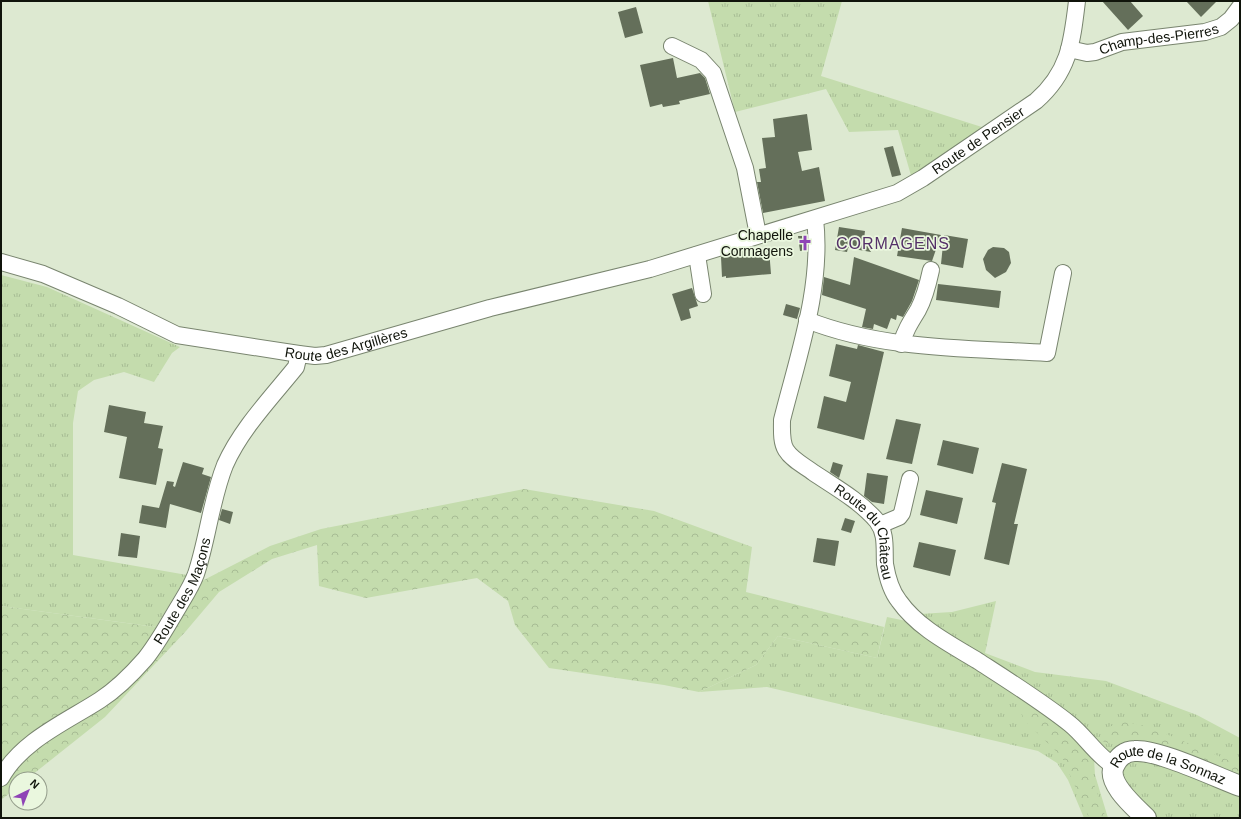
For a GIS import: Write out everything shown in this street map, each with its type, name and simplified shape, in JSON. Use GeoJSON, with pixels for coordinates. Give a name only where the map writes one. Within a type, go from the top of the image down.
{"type":"FeatureCollection","features":[{"type":"Feature","properties":{"kind":"main road","name":"Route de la Sonnaz"},"geometry":{"type":"LineString","coordinates":[[1146,818],[1128,800],[1118,787],[1113,773],[1114,766],[1123,754],[1135,750],[1155,754],[1240,786]]}},
{"type":"Feature","properties":{"kind":"street","name":"Route de Pensier"},"geometry":{"type":"LineString","coordinates":[[815,219],[897,193],[923,178],[1036,102],[1050,89],[1062,71],[1072,37],[1076,1]]}},
{"type":"Feature","properties":{"kind":"street","name":"Champ-des-Pierres"},"geometry":{"type":"LineString","coordinates":[[1069,49],[1087,53],[1095,52],[1122,42],[1205,32],[1221,27],[1231,20],[1240,7]]}},
{"type":"Feature","properties":{"kind":"street"},"geometry":{"type":"LineString","coordinates":[[672,46],[701,60],[713,73],[745,168],[758,235]]}},
{"type":"Feature","properties":{"kind":"street","name":"Route des Argillères"},"geometry":{"type":"LineString","coordinates":[[1,262],[43,274],[118,306],[177,335],[315,356],[326,355],[490,308],[650,269],[758,235],[815,219]]}},
{"type":"Feature","properties":{"kind":"street","name":"Route du Château"},"geometry":{"type":"LineString","coordinates":[[815,219],[816,263],[807,320],[782,420],[782,439],[786,450],[794,459],[837,488],[867,512],[880,525],[885,541],[885,563],[888,578],[898,600],[911,615],[928,631],[1012,683],[1070,724],[1083,735],[1106,761],[1114,766]]}},
{"type":"Feature","properties":{"kind":"street"},"geometry":{"type":"LineString","coordinates":[[697,255],[703,294]]}},
{"type":"Feature","properties":{"kind":"street"},"geometry":{"type":"LineString","coordinates":[[901,344],[907,326],[926,293],[931,270]]}},
{"type":"Feature","properties":{"kind":"street"},"geometry":{"type":"LineString","coordinates":[[807,320],[832,331],[901,344],[1047,354],[1063,274]]}},
{"type":"Feature","properties":{"kind":"street","name":"Route des Maçons"},"geometry":{"type":"LineString","coordinates":[[1,778],[19,755],[69,718],[100,700],[126,680],[146,658],[162,635],[196,575],[218,488],[225,466],[238,440],[296,367],[299,354]]}},
{"type":"Feature","properties":{"kind":"street"},"geometry":{"type":"LineString","coordinates":[[880,525],[899,517],[902,513],[910,479]]}},
{"type":"Feature","properties":{"kind":"green space"},"geometry":{"type":"Polygon","coordinates":[[[708,1],[842,1],[821,76],[985,128],[912,179],[898,130],[849,132],[826,89],[735,112],[708,1]]]}},
{"type":"Feature","properties":{"kind":"green space"},"geometry":{"type":"Polygon","coordinates":[[[1,275],[47,287],[180,347],[172,353],[154,382],[124,372],[94,380],[78,391],[73,423],[73,555],[187,575],[156,627],[1,606],[1,275]]]}},
{"type":"Feature","properties":{"kind":"green space"},"geometry":{"type":"Polygon","coordinates":[[[524,489],[654,511],[752,547],[746,592],[884,627],[877,658],[778,636],[756,665],[699,692],[664,685],[549,668],[515,625],[508,601],[477,578],[366,598],[319,586],[317,545],[272,559],[219,592],[186,631],[105,717],[37,771],[8,771],[8,794],[1,800],[1,606],[170,629],[198,583],[270,546],[321,529],[524,489]]]}},
{"type":"Feature","properties":{"kind":"green space"},"geometry":{"type":"Polygon","coordinates":[[[996,601],[985,653],[1035,672],[1106,681],[1197,715],[1240,738],[1240,779],[1119,746],[1110,753],[1105,752],[1056,710],[919,614],[952,612],[996,601]]]}},
{"type":"Feature","properties":{"kind":"green space"},"geometry":{"type":"Polygon","coordinates":[[[887,617],[911,622],[917,631],[929,641],[943,646],[1067,728],[1094,759],[1095,775],[1108,818],[1084,818],[1068,780],[1057,763],[1038,751],[767,687],[699,692],[756,665],[778,636],[877,658],[887,617]]]}},
{"type":"Feature","properties":{"kind":"green space"},"geometry":{"type":"Polygon","coordinates":[[[1025,708],[1066,731],[1086,750],[1089,757],[1091,774],[1106,818],[1089,818],[1062,757],[1024,720],[1021,711],[1025,708]]]}},
{"type":"Feature","properties":{"kind":"green space"},"geometry":{"type":"Polygon","coordinates":[[[1125,722],[1147,726],[1240,765],[1240,776],[1140,738],[1126,738],[1113,744],[1104,742],[1100,737],[1108,727],[1125,722]]]}},
{"type":"Feature","properties":{"kind":"green space"},"geometry":{"type":"Polygon","coordinates":[[[1140,758],[1240,793],[1240,818],[1155,818],[1122,779],[1125,767],[1132,761],[1140,758]]]}},
{"type":"Feature","properties":{"kind":"building"},"geometry":{"type":"Polygon","coordinates":[[[1102,1],[1130,1],[1143,16],[1128,30],[1102,1]]]}},
{"type":"Feature","properties":{"kind":"building"},"geometry":{"type":"Polygon","coordinates":[[[1186,1],[1217,1],[1201,17],[1186,1]]]}},
{"type":"Feature","properties":{"kind":"building"},"geometry":{"type":"Polygon","coordinates":[[[636,7],[643,33],[625,38],[618,12],[636,7]]]}},
{"type":"Feature","properties":{"kind":"building"},"geometry":{"type":"Polygon","coordinates":[[[673,58],[677,78],[700,73],[705,78],[710,94],[679,101],[680,104],[663,107],[662,104],[650,107],[640,65],[673,58]]]}},
{"type":"Feature","properties":{"kind":"building"},"geometry":{"type":"Polygon","coordinates":[[[807,114],[812,150],[798,152],[802,171],[819,167],[825,201],[763,213],[757,182],[761,182],[759,169],[766,168],[762,138],[775,137],[773,119],[807,114]]]}},
{"type":"Feature","properties":{"kind":"building"},"geometry":{"type":"Polygon","coordinates":[[[893,146],[901,175],[892,177],[884,148],[893,146]]]}},
{"type":"Feature","properties":{"kind":"building"},"geometry":{"type":"Polygon","coordinates":[[[839,227],[865,231],[864,239],[871,252],[848,248],[847,252],[835,250],[839,227]]]}},
{"type":"Feature","properties":{"kind":"building"},"geometry":{"type":"Polygon","coordinates":[[[902,228],[941,235],[932,261],[897,256],[902,228]]]}},
{"type":"Feature","properties":{"kind":"building"},"geometry":{"type":"Polygon","coordinates":[[[944,235],[968,239],[963,268],[941,264],[944,235]]]}},
{"type":"Feature","properties":{"kind":"building","name":"Chapelle Cormagens"},"geometry":{"type":"Polygon","coordinates":[[[798,236],[806,236],[807,250],[800,251],[798,236]]]}},
{"type":"Feature","properties":{"kind":"building"},"geometry":{"type":"Polygon","coordinates":[[[993,247],[1004,248],[1009,252],[1011,263],[1006,272],[995,278],[986,270],[983,259],[988,250],[993,247]]]}},
{"type":"Feature","properties":{"kind":"building"},"geometry":{"type":"Polygon","coordinates":[[[769,249],[771,274],[726,278],[726,276],[722,277],[721,257],[741,251],[769,249]]]}},
{"type":"Feature","properties":{"kind":"building"},"geometry":{"type":"Polygon","coordinates":[[[854,257],[919,280],[912,301],[903,317],[897,315],[896,320],[891,318],[887,329],[874,324],[873,329],[862,327],[866,309],[822,295],[824,277],[850,285],[854,257]]]}},
{"type":"Feature","properties":{"kind":"building"},"geometry":{"type":"Polygon","coordinates":[[[938,284],[1001,291],[999,308],[936,300],[938,284]]]}},
{"type":"Feature","properties":{"kind":"building"},"geometry":{"type":"Polygon","coordinates":[[[692,288],[698,306],[689,309],[691,318],[681,321],[672,294],[692,288]]]}},
{"type":"Feature","properties":{"kind":"building"},"geometry":{"type":"Polygon","coordinates":[[[786,304],[800,308],[797,319],[783,315],[786,304]]]}},
{"type":"Feature","properties":{"kind":"building"},"geometry":{"type":"Polygon","coordinates":[[[836,344],[857,349],[858,345],[884,352],[864,440],[817,428],[824,396],[846,402],[851,382],[829,376],[836,344]]]}},
{"type":"Feature","properties":{"kind":"building"},"geometry":{"type":"Polygon","coordinates":[[[109,405],[146,412],[144,423],[163,426],[158,448],[163,449],[156,485],[119,478],[127,437],[104,432],[109,405]]]}},
{"type":"Feature","properties":{"kind":"building"},"geometry":{"type":"Polygon","coordinates":[[[896,419],[921,424],[912,464],[886,459],[896,419]]]}},
{"type":"Feature","properties":{"kind":"building"},"geometry":{"type":"Polygon","coordinates":[[[943,440],[979,448],[973,474],[937,465],[943,440]]]}},
{"type":"Feature","properties":{"kind":"building"},"geometry":{"type":"Polygon","coordinates":[[[183,462],[204,468],[202,474],[211,477],[201,513],[170,504],[166,528],[139,523],[142,505],[159,508],[167,481],[174,482],[173,486],[175,487],[183,462]]]}},
{"type":"Feature","properties":{"kind":"building"},"geometry":{"type":"Polygon","coordinates":[[[833,462],[843,465],[839,478],[830,472],[833,462]]]}},
{"type":"Feature","properties":{"kind":"building"},"geometry":{"type":"Polygon","coordinates":[[[1002,463],[1027,469],[1014,524],[1018,524],[1009,565],[984,559],[996,503],[992,502],[1002,463]]]}},
{"type":"Feature","properties":{"kind":"building"},"geometry":{"type":"Polygon","coordinates":[[[867,473],[888,476],[884,504],[872,502],[864,496],[867,473]]]}},
{"type":"Feature","properties":{"kind":"building"},"geometry":{"type":"Polygon","coordinates":[[[926,490],[963,498],[957,524],[920,515],[926,490]]]}},
{"type":"Feature","properties":{"kind":"building"},"geometry":{"type":"Polygon","coordinates":[[[222,509],[233,512],[230,524],[219,520],[222,509]]]}},
{"type":"Feature","properties":{"kind":"building"},"geometry":{"type":"Polygon","coordinates":[[[845,518],[855,521],[851,533],[841,530],[845,518]]]}},
{"type":"Feature","properties":{"kind":"building"},"geometry":{"type":"Polygon","coordinates":[[[121,533],[140,536],[137,558],[118,556],[121,533]]]}},
{"type":"Feature","properties":{"kind":"building"},"geometry":{"type":"Polygon","coordinates":[[[817,538],[839,541],[835,566],[813,562],[817,538]]]}},
{"type":"Feature","properties":{"kind":"building"},"geometry":{"type":"Polygon","coordinates":[[[919,542],[956,550],[950,576],[913,567],[919,542]]]}},
{"type":"Feature","properties":{"kind":"place","name":"Chapelle Cormagens"},"geometry":{"type":"Point","coordinates":[805,243]}},
{"type":"Feature","properties":{"kind":"district","name":"CORMAGENS"},"geometry":{"type":"Point","coordinates":[893,243]}}]}
